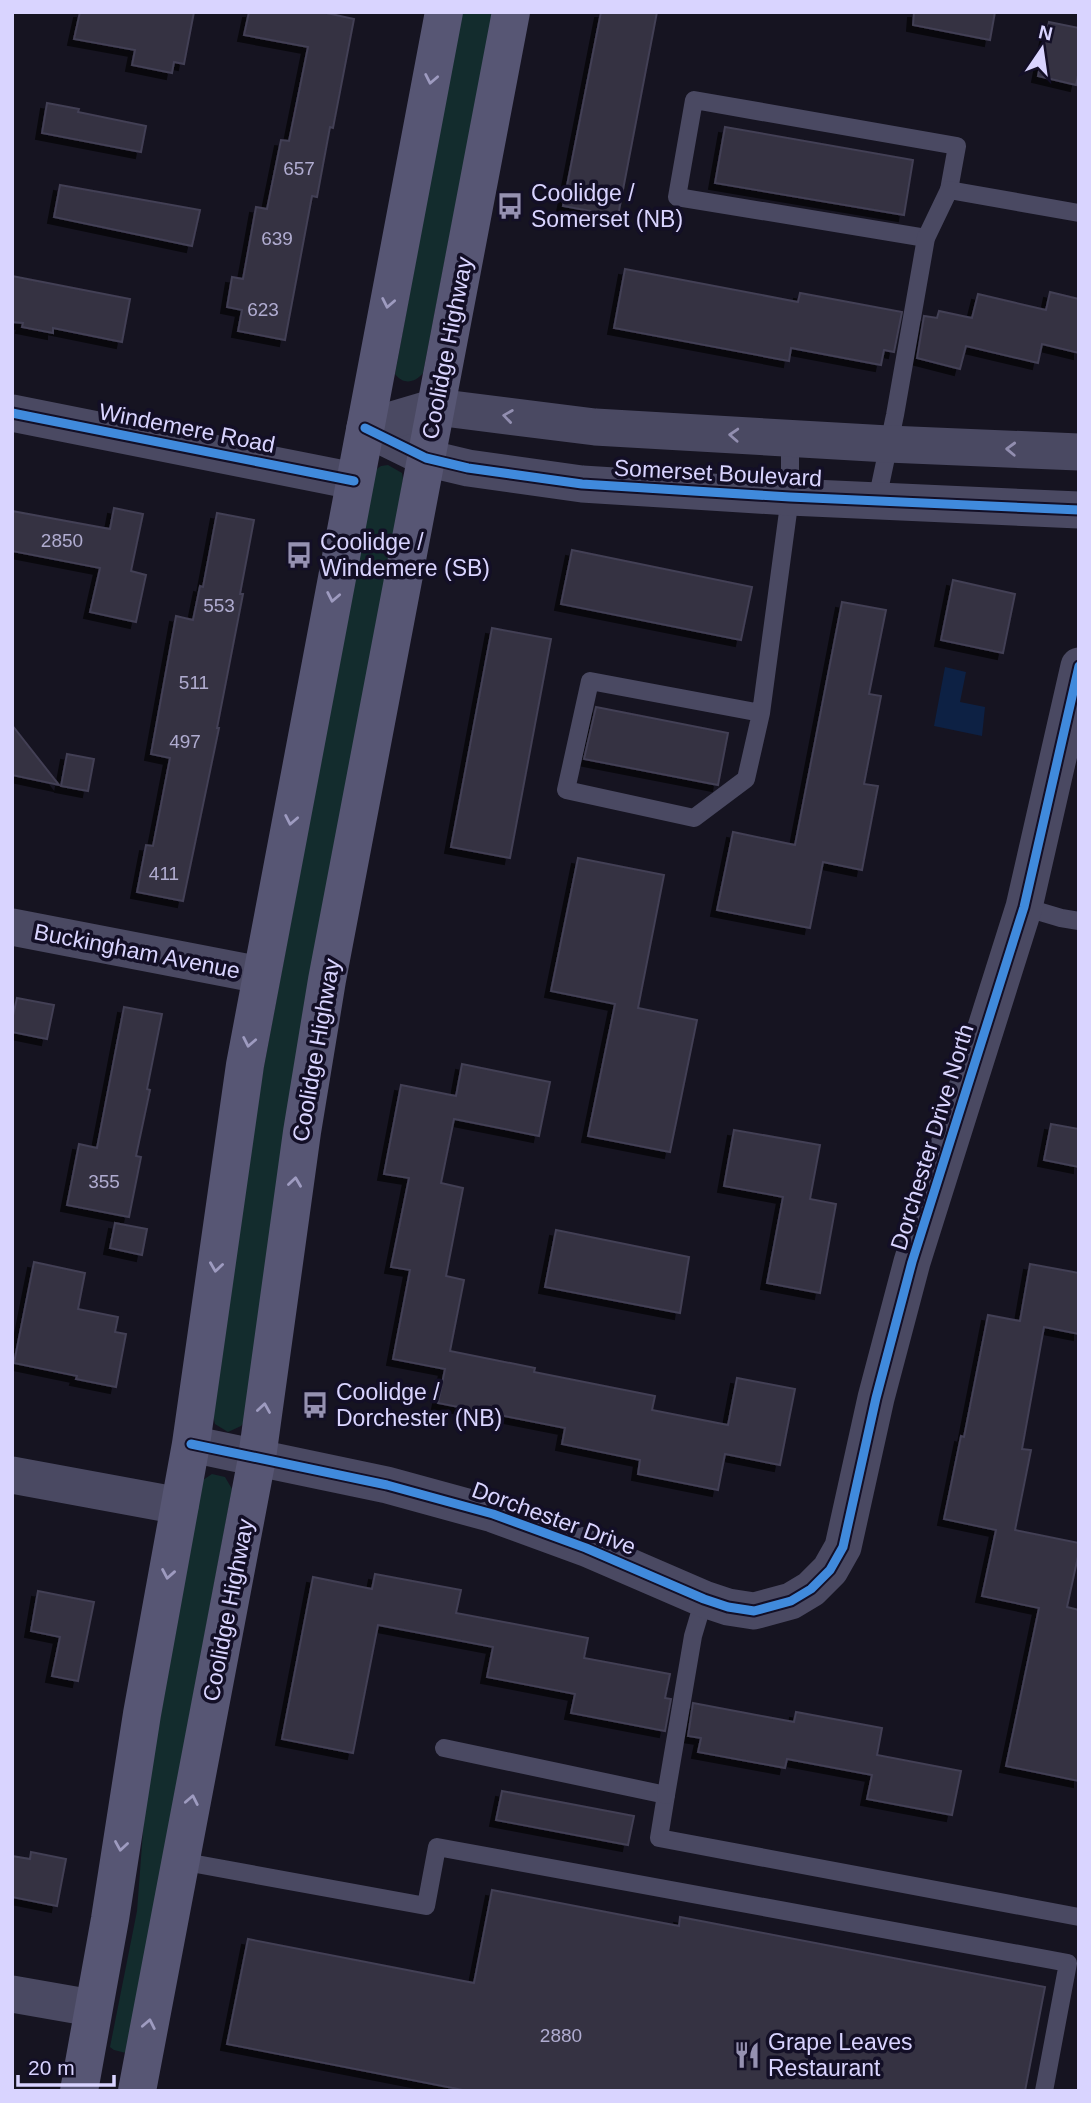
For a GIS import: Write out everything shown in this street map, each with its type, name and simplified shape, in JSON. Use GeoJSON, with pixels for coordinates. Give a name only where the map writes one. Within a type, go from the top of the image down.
{"type":"FeatureCollection","features":[{"type":"Feature","properties":{"kind":"main road"},"geometry":{"type":"LineString","coordinates":[[137,2090],[80,2084],[110,1919],[142,1714],[191,1444],[245,1065],[444,12]]}},
{"type":"Feature","properties":{"kind":"main road","name":"Coolidge Highway"},"geometry":{"type":"LineString","coordinates":[[137,2090],[257,1458],[312,1068],[511,12]]}},
{"type":"Feature","properties":{"kind":"street","name":"Somerset Boulevard"},"geometry":{"type":"LineString","coordinates":[[365,428],[436,407],[595,427],[1079,452]]}},
{"type":"Feature","properties":{"kind":"street","name":"Windemere Road"},"geometry":{"type":"LineString","coordinates":[[12,414],[354,481]]}},
{"type":"Feature","properties":{"kind":"street","name":"Somerset Boulevard"},"geometry":{"type":"LineString","coordinates":[[365,428],[426,458],[468,468],[582,484],[790,497],[1079,510]]}},
{"type":"Feature","properties":{"kind":"street","name":"Dorchester Drive North"},"geometry":{"type":"LineString","coordinates":[[791,1601],[811,1589],[830,1570],[843,1547],[876,1398],[912,1262],[1024,907],[1079,666]]}},
{"type":"Feature","properties":{"kind":"street","name":"Buckingham Avenue"},"geometry":{"type":"LineString","coordinates":[[12,927],[261,975]]}},
{"type":"Feature","properties":{"kind":"street","name":"Dorchester Drive"},"geometry":{"type":"LineString","coordinates":[[191,1444],[387,1485],[503,1517],[728,1607],[754,1611],[791,1601]]}},
{"type":"Feature","properties":{"kind":"street"},"geometry":{"type":"LineString","coordinates":[[12,1475],[180,1506]]}},
{"type":"Feature","properties":{"kind":"street"},"geometry":{"type":"LineString","coordinates":[[12,1994],[92,2008]]}},
{"type":"Feature","properties":{"kind":"lane"},"geometry":{"type":"LineString","coordinates":[[877,500],[926,239],[949,190],[957,146],[694,100],[677,197],[926,239]]}},
{"type":"Feature","properties":{"kind":"lane"},"geometry":{"type":"LineString","coordinates":[[949,190],[1079,214]]}},
{"type":"Feature","properties":{"kind":"lane","name":"Somerset Boulevard"},"geometry":{"type":"LineString","coordinates":[[790,438],[790,497]]}},
{"type":"Feature","properties":{"kind":"lane"},"geometry":{"type":"LineString","coordinates":[[761,713],[590,681],[566,790],[694,818],[746,779],[761,713],[790,497]]}},
{"type":"Feature","properties":{"kind":"lane"},"geometry":{"type":"LineString","coordinates":[[1024,907],[1060,918],[1079,920]]}},
{"type":"Feature","properties":{"kind":"lane"},"geometry":{"type":"LineString","coordinates":[[704,1599],[693,1636],[659,1838],[1079,1917]]}},
{"type":"Feature","properties":{"kind":"lane"},"geometry":{"type":"LineString","coordinates":[[444,1748],[666,1794]]}},
{"type":"Feature","properties":{"kind":"lane"},"geometry":{"type":"LineString","coordinates":[[180,1861],[426,1906],[437,1847],[1068,1963],[1044,2091]]}},
{"type":"Feature","properties":{"kind":"green space"},"geometry":{"type":"Polygon","coordinates":[[[461,12],[493,12],[423,373],[413,381],[405,381],[395,374],[461,12]]]}},
{"type":"Feature","properties":{"kind":"green space"},"geometry":{"type":"Polygon","coordinates":[[[388,465],[402,473],[403,479],[245,1421],[228,1432],[215,1424],[213,1415],[256,1109],[375,470],[388,465]]]}},
{"type":"Feature","properties":{"kind":"green space"},"geometry":{"type":"Polygon","coordinates":[[[212,1474],[225,1477],[232,1489],[126,2053],[110,2047],[137,1911],[147,1778],[203,1480],[212,1474]]]}},
{"type":"Feature","properties":{"kind":"water"},"geometry":{"type":"Polygon","coordinates":[[[945,667],[966,672],[960,702],[985,707],[982,736],[934,726],[945,667]]]}},
{"type":"Feature","properties":{"kind":"building"},"geometry":{"type":"Polygon","coordinates":[[[80,12],[194,12],[184,64],[174,62],[172,73],[132,65],[135,50],[74,39],[80,12]]]}},
{"type":"Feature","properties":{"kind":"building"},"geometry":{"type":"Polygon","coordinates":[[[249,12],[322,12],[354,19],[317,197],[312,196],[285,340],[238,331],[242,310],[227,307],[232,277],[243,279],[256,207],[267,209],[281,140],[289,141],[308,47],[244,35],[249,12]]]}},
{"type":"Feature","properties":{"kind":"building"},"geometry":{"type":"Polygon","coordinates":[[[601,12],[657,12],[618,216],[563,206],[601,12]]]}},
{"type":"Feature","properties":{"kind":"building"},"geometry":{"type":"Polygon","coordinates":[[[914,12],[995,12],[990,40],[913,25],[914,12]]]}},
{"type":"Feature","properties":{"kind":"building"},"geometry":{"type":"Polygon","coordinates":[[[1049,22],[1079,28],[1079,71],[1076,85],[1038,76],[1049,22]]]}},
{"type":"Feature","properties":{"kind":"building"},"geometry":{"type":"Polygon","coordinates":[[[47,103],[146,126],[141,152],[42,133],[47,103]]]}},
{"type":"Feature","properties":{"kind":"building"},"geometry":{"type":"Polygon","coordinates":[[[725,127],[913,160],[904,215],[715,183],[725,127]]]}},
{"type":"Feature","properties":{"kind":"building"},"geometry":{"type":"Polygon","coordinates":[[[60,185],[200,210],[192,246],[54,217],[60,185]]]}},
{"type":"Feature","properties":{"kind":"building"},"geometry":{"type":"Polygon","coordinates":[[[625,269],[798,302],[800,293],[902,312],[894,352],[884,350],[881,365],[791,348],[789,361],[614,328],[625,269]]]}},
{"type":"Feature","properties":{"kind":"building"},"geometry":{"type":"Polygon","coordinates":[[[12,276],[130,299],[122,342],[53,328],[53,333],[22,327],[23,323],[12,322],[12,276]]]}},
{"type":"Feature","properties":{"kind":"building"},"geometry":{"type":"Polygon","coordinates":[[[1050,292],[1079,299],[1079,353],[1042,344],[1038,363],[966,346],[960,369],[917,358],[924,316],[937,318],[939,311],[972,318],[978,294],[1046,310],[1050,292]]]}},
{"type":"Feature","properties":{"kind":"building"},"geometry":{"type":"Polygon","coordinates":[[[114,508],[143,514],[131,571],[146,575],[136,622],[90,612],[100,568],[12,551],[12,511],[110,529],[114,508]]]}},
{"type":"Feature","properties":{"kind":"building"},"geometry":{"type":"Polygon","coordinates":[[[217,513],[254,520],[219,728],[183,901],[137,892],[146,845],[153,846],[170,758],[151,754],[176,616],[193,620],[200,586],[203,587],[217,513]]]}},
{"type":"Feature","properties":{"kind":"building"},"geometry":{"type":"Polygon","coordinates":[[[572,550],[752,587],[741,640],[561,604],[572,550]]]}},
{"type":"Feature","properties":{"kind":"building"},"geometry":{"type":"Polygon","coordinates":[[[953,580],[1015,594],[1003,653],[941,640],[953,580]]]}},
{"type":"Feature","properties":{"kind":"building"},"geometry":{"type":"Polygon","coordinates":[[[842,602],[886,610],[869,694],[881,696],[864,784],[878,786],[862,870],[823,862],[810,928],[717,910],[733,832],[795,845],[842,602]]]}},
{"type":"Feature","properties":{"kind":"building"},"geometry":{"type":"Polygon","coordinates":[[[492,628],[551,639],[510,858],[451,847],[492,628]]]}},
{"type":"Feature","properties":{"kind":"building"},"geometry":{"type":"Polygon","coordinates":[[[596,707],[728,733],[718,785],[584,759],[596,707]]]}},
{"type":"Feature","properties":{"kind":"building"},"geometry":{"type":"Polygon","coordinates":[[[12,725],[59,785],[12,775],[12,725]]]}},
{"type":"Feature","properties":{"kind":"building"},"geometry":{"type":"Polygon","coordinates":[[[67,754],[94,759],[88,791],[61,786],[67,754]]]}},
{"type":"Feature","properties":{"kind":"building"},"geometry":{"type":"Polygon","coordinates":[[[578,858],[664,875],[638,1008],[697,1020],[670,1152],[588,1136],[615,1004],[551,991],[578,858]]]}},
{"type":"Feature","properties":{"kind":"building"},"geometry":{"type":"Polygon","coordinates":[[[17,998],[54,1005],[47,1039],[12,1032],[17,998]]]}},
{"type":"Feature","properties":{"kind":"building"},"geometry":{"type":"Polygon","coordinates":[[[124,1007],[162,1014],[136,1156],[141,1157],[129,1217],[67,1205],[79,1144],[97,1148],[124,1007]]]}},
{"type":"Feature","properties":{"kind":"building"},"geometry":{"type":"Polygon","coordinates":[[[462,1064],[550,1082],[539,1136],[454,1119],[441,1183],[463,1188],[446,1276],[464,1280],[450,1351],[535,1368],[534,1372],[655,1396],[652,1410],[728,1425],[737,1378],[795,1389],[780,1465],[725,1454],[718,1490],[638,1474],[640,1460],[562,1444],[565,1428],[438,1403],[445,1369],[393,1359],[410,1270],[391,1267],[409,1178],[384,1174],[401,1085],[456,1096],[462,1064]]]}},
{"type":"Feature","properties":{"kind":"building"},"geometry":{"type":"Polygon","coordinates":[[[1051,1124],[1079,1129],[1079,1167],[1044,1160],[1051,1124]]]}},
{"type":"Feature","properties":{"kind":"building"},"geometry":{"type":"Polygon","coordinates":[[[734,1130],[820,1145],[810,1199],[836,1204],[820,1293],[767,1283],[783,1197],[724,1186],[734,1130]]]}},
{"type":"Feature","properties":{"kind":"building"},"geometry":{"type":"Polygon","coordinates":[[[115,1223],[147,1229],[142,1255],[110,1248],[115,1223]]]}},
{"type":"Feature","properties":{"kind":"building"},"geometry":{"type":"Polygon","coordinates":[[[556,1230],[689,1257],[680,1313],[545,1287],[556,1230]]]}},
{"type":"Feature","properties":{"kind":"building"},"geometry":{"type":"Polygon","coordinates":[[[34,1262],[85,1273],[78,1309],[118,1317],[115,1332],[126,1334],[116,1387],[14,1363],[34,1262]]]}},
{"type":"Feature","properties":{"kind":"building"},"geometry":{"type":"Polygon","coordinates":[[[1030,1264],[1079,1273],[1079,1334],[1044,1327],[1022,1449],[1031,1450],[1015,1530],[1079,1543],[1067,1607],[1079,1610],[1079,1781],[1006,1766],[1039,1608],[982,1596],[996,1530],[944,1519],[961,1436],[964,1437],[988,1315],[1020,1321],[1030,1264]]]}},
{"type":"Feature","properties":{"kind":"building"},"geometry":{"type":"Polygon","coordinates":[[[375,1574],[461,1590],[456,1613],[588,1638],[584,1658],[670,1674],[665,1698],[671,1699],[665,1731],[571,1713],[575,1694],[487,1677],[493,1647],[378,1625],[353,1753],[282,1739],[313,1577],[372,1589],[375,1574]]]}},
{"type":"Feature","properties":{"kind":"building"},"geometry":{"type":"Polygon","coordinates":[[[38,1591],[94,1602],[78,1681],[52,1676],[60,1637],[31,1631],[38,1591]]]}},
{"type":"Feature","properties":{"kind":"building"},"geometry":{"type":"Polygon","coordinates":[[[693,1703],[794,1722],[796,1712],[882,1728],[877,1755],[961,1771],[952,1815],[867,1799],[872,1775],[787,1759],[785,1768],[698,1752],[701,1738],[688,1736],[693,1703]]]}},
{"type":"Feature","properties":{"kind":"building"},"geometry":{"type":"Polygon","coordinates":[[[502,1791],[634,1816],[628,1845],[496,1820],[502,1791]]]}},
{"type":"Feature","properties":{"kind":"building"},"geometry":{"type":"Polygon","coordinates":[[[31,1852],[66,1859],[57,1906],[12,1897],[12,1856],[30,1859],[31,1852]]]}},
{"type":"Feature","properties":{"kind":"building"},"geometry":{"type":"Polygon","coordinates":[[[492,1890],[679,1926],[680,1917],[1045,1987],[1025,2091],[468,2091],[227,2044],[248,1939],[474,1983],[492,1890]]]}},
{"type":"Feature","properties":{"kind":"cycle path"},"geometry":{"type":"LineString","coordinates":[[12,413],[354,481]]}},
{"type":"Feature","properties":{"kind":"cycle path"},"geometry":{"type":"LineString","coordinates":[[365,428],[426,458],[468,468],[582,484],[790,497],[1079,510]]}},
{"type":"Feature","properties":{"kind":"cycle path"},"geometry":{"type":"LineString","coordinates":[[191,1444],[387,1485],[493,1514],[586,1548],[728,1607],[754,1611],[791,1601],[811,1589],[830,1570],[843,1547],[876,1398],[912,1262],[1024,907],[1079,666]]}},
{"type":"Feature","properties":{"kind":"place","name":"Coolidge / Somerset (NB)"},"geometry":{"type":"Point","coordinates":[510,206]}},
{"type":"Feature","properties":{"kind":"place","name":"Coolidge / Windemere (SB)"},"geometry":{"type":"Point","coordinates":[299,555]}},
{"type":"Feature","properties":{"kind":"place","name":"Coolidge / Dorchester (NB)"},"geometry":{"type":"Point","coordinates":[315,1405]}},
{"type":"Feature","properties":{"kind":"place","name":"Grape Leaves Restaurant"},"geometry":{"type":"Point","coordinates":[747,2055]}}]}
